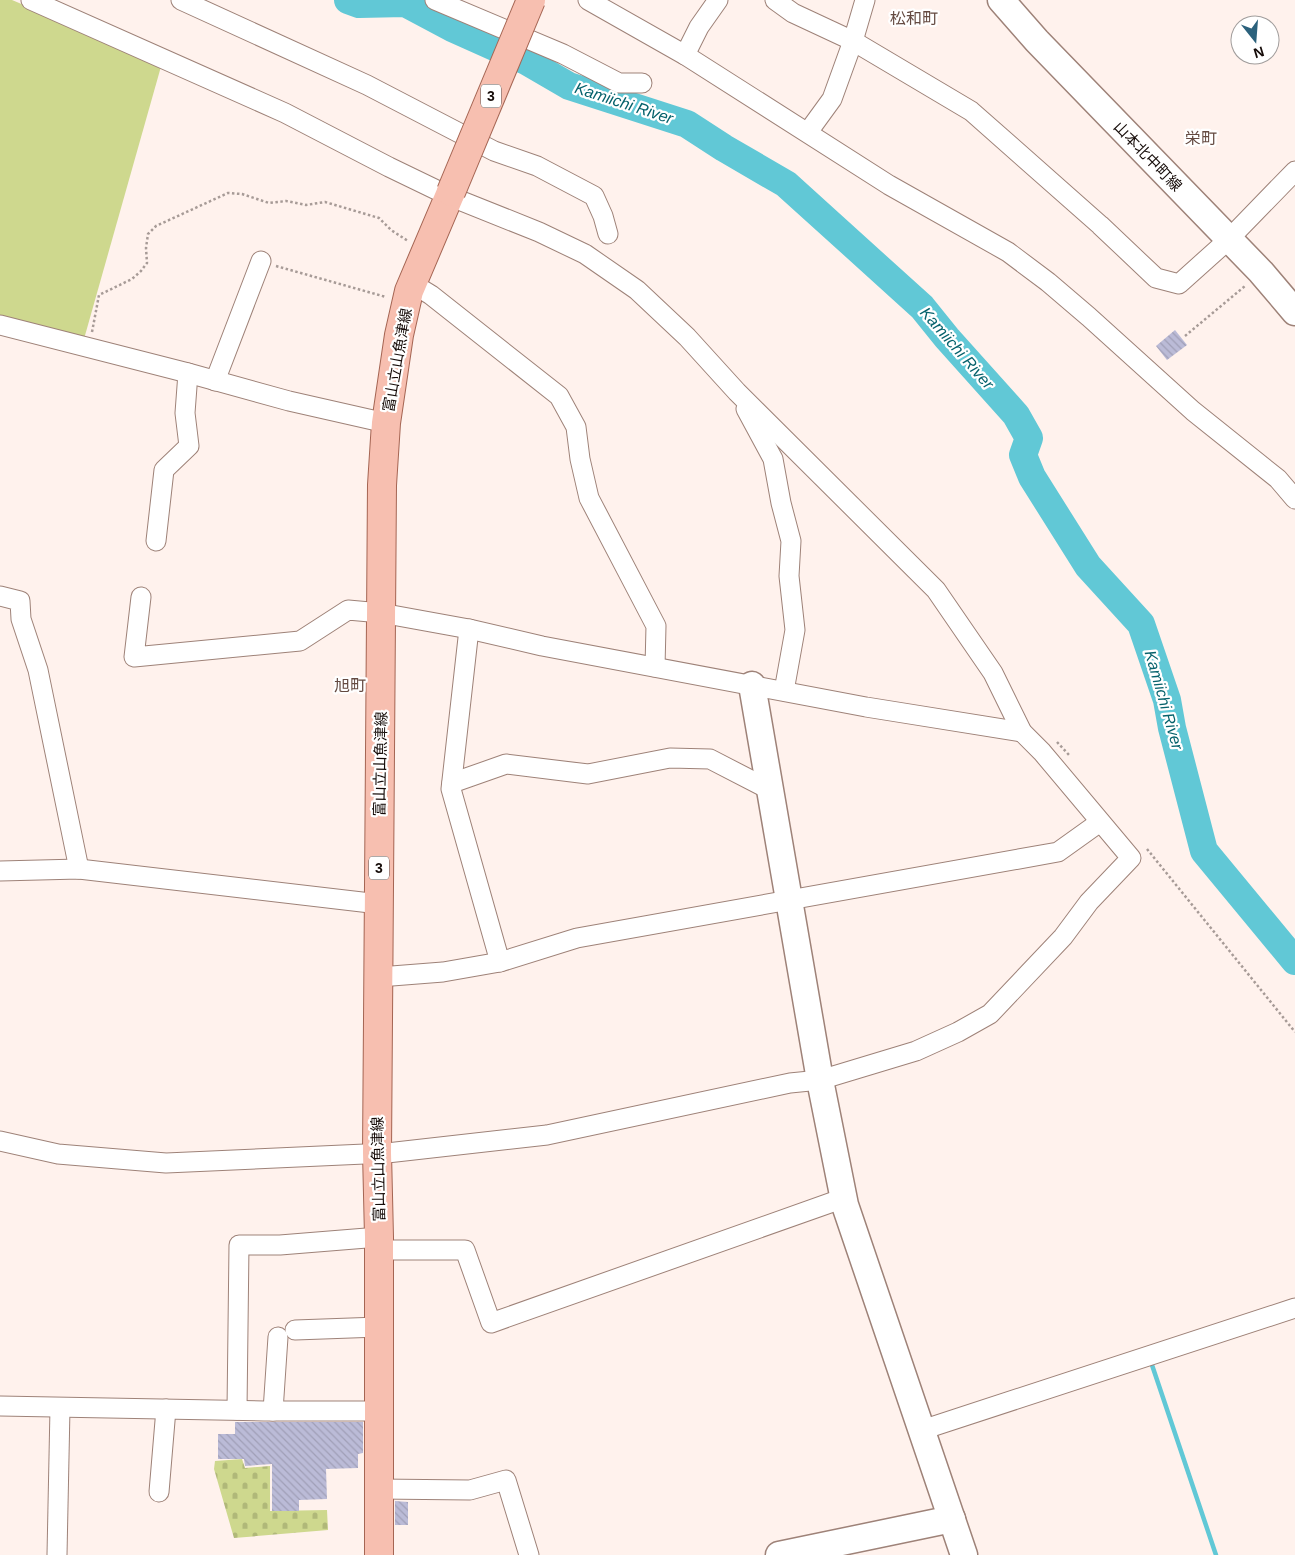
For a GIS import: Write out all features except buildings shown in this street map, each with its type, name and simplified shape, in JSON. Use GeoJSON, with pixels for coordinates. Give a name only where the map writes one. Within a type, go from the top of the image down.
{"type":"FeatureCollection","features":[{"type":"Feature","properties":{"kind":"main road","name":"富山立山魚津線"},"geometry":{"type":"LineString","coordinates":[[379,1555],[379,1244],[377,1154],[382,485],[386,423],[399,336],[410,293],[531,0]]}},
{"type":"Feature","properties":{"kind":"street"},"geometry":{"type":"LineString","coordinates":[[0,1141],[58,1154],[166,1163],[377,1154],[547,1135],[790,1083],[820,1080],[916,1050],[958,1032],[990,1014],[1063,937],[1089,902],[1131,858],[1042,752],[1022,732],[993,673],[936,590],[737,392],[687,337],[637,290],[585,254],[389,167],[285,113],[31,0]]}},
{"type":"Feature","properties":{"kind":"street"},"geometry":{"type":"LineString","coordinates":[[180,0],[367,85],[494,151],[536,166],[594,196],[603,216],[608,234]]}},
{"type":"Feature","properties":{"kind":"street"},"geometry":{"type":"LineString","coordinates":[[435,0],[563,54],[619,83],[642,83]]}},
{"type":"Feature","properties":{"kind":"street"},"geometry":{"type":"LineString","coordinates":[[588,0],[685,55],[889,185],[1008,252],[1048,282],[1193,411],[1278,479],[1295,499]]}},
{"type":"Feature","properties":{"kind":"street"},"geometry":{"type":"LineString","coordinates":[[685,55],[699,27],[718,0]]}},
{"type":"Feature","properties":{"kind":"street"},"geometry":{"type":"LineString","coordinates":[[775,0],[793,13],[853,41],[971,111],[1100,225],[1156,278],[1179,284],[1228,240],[1295,171]]}},
{"type":"Feature","properties":{"kind":"street"},"geometry":{"type":"LineString","coordinates":[[808,132],[832,99],[853,41],[865,0]]}},
{"type":"Feature","properties":{"kind":"street","name":"山本北中町線"},"geometry":{"type":"LineString","coordinates":[[1001,0],[1037,41],[1228,240],[1262,272],[1295,312]]}},
{"type":"Feature","properties":{"kind":"street"},"geometry":{"type":"LineString","coordinates":[[215,381],[261,261]]}},
{"type":"Feature","properties":{"kind":"street"},"geometry":{"type":"LineString","coordinates":[[410,293],[431,295],[559,396],[576,427],[580,459],[589,498],[656,626],[655,666]]}},
{"type":"Feature","properties":{"kind":"street"},"geometry":{"type":"LineString","coordinates":[[0,325],[289,401],[386,423]]}},
{"type":"Feature","properties":{"kind":"street"},"geometry":{"type":"LineString","coordinates":[[156,540],[164,470],[189,446],[185,413],[188,373]]}},
{"type":"Feature","properties":{"kind":"street"},"geometry":{"type":"LineString","coordinates":[[737,392],[772,459],[791,541],[789,576],[795,630],[784,691]]}},
{"type":"Feature","properties":{"kind":"street"},"geometry":{"type":"LineString","coordinates":[[0,596],[20,601],[21,619],[38,670],[80,869]]}},
{"type":"Feature","properties":{"kind":"street"},"geometry":{"type":"LineString","coordinates":[[141,597],[134,657],[300,642],[348,610],[382,613],[469,629],[542,646],[866,707],[1022,732]]}},
{"type":"Feature","properties":{"kind":"street"},"geometry":{"type":"LineString","coordinates":[[469,629],[451,789],[500,962]]}},
{"type":"Feature","properties":{"kind":"street"},"geometry":{"type":"LineString","coordinates":[[752,685],[820,1080],[844,1198],[964,1555]]}},
{"type":"Feature","properties":{"kind":"street"},"geometry":{"type":"LineString","coordinates":[[452,783],[506,764],[588,774],[670,758],[710,759],[770,790]]}},
{"type":"Feature","properties":{"kind":"street"},"geometry":{"type":"LineString","coordinates":[[379,977],[443,972],[500,962],[577,938],[1058,852],[1100,822]]}},
{"type":"Feature","properties":{"kind":"street"},"geometry":{"type":"LineString","coordinates":[[0,872],[80,869],[379,904]]}},
{"type":"Feature","properties":{"kind":"street"},"geometry":{"type":"LineString","coordinates":[[237,1410],[239,1245],[379,1244],[465,1250],[491,1323],[844,1198]]}},
{"type":"Feature","properties":{"kind":"street"},"geometry":{"type":"LineString","coordinates":[[922,1430],[1295,1308]]}},
{"type":"Feature","properties":{"kind":"street"},"geometry":{"type":"LineString","coordinates":[[273,1411],[286,1334],[379,1328]]}},
{"type":"Feature","properties":{"kind":"street"},"geometry":{"type":"LineString","coordinates":[[0,1406],[379,1411]]}},
{"type":"Feature","properties":{"kind":"street"},"geometry":{"type":"LineString","coordinates":[[57,1555],[60,1408]]}},
{"type":"Feature","properties":{"kind":"street"},"geometry":{"type":"LineString","coordinates":[[159,1492],[166,1409]]}},
{"type":"Feature","properties":{"kind":"street"},"geometry":{"type":"LineString","coordinates":[[379,1489],[470,1490],[506,1480],[529,1555]]}},
{"type":"Feature","properties":{"kind":"street"},"geometry":{"type":"LineString","coordinates":[[779,1555],[952,1519]]}},
{"type":"Feature","properties":{"kind":"path"},"geometry":{"type":"LineString","coordinates":[[88,348],[99,295],[132,279],[147,264],[146,248],[148,234],[156,226],[228,193],[242,194],[269,204],[286,201],[306,205],[325,202],[379,218],[402,238],[426,251]]}},
{"type":"Feature","properties":{"kind":"path"},"geometry":{"type":"LineString","coordinates":[[261,261],[410,293]]}},
{"type":"Feature","properties":{"kind":"path"},"geometry":{"type":"LineString","coordinates":[[1185,336],[1262,272]]}},
{"type":"Feature","properties":{"kind":"path"},"geometry":{"type":"LineString","coordinates":[[1022,732],[1059,742],[1071,757]]}},
{"type":"Feature","properties":{"kind":"path"},"geometry":{"type":"LineString","coordinates":[[1144,846],[1295,1032]]}},
{"type":"Feature","properties":{"kind":"green space"},"geometry":{"type":"Polygon","coordinates":[[[0,0],[12,0],[162,63],[84,339],[0,316],[0,0]]]}},
{"type":"Feature","properties":{"kind":"green space"},"geometry":{"type":"Polygon","coordinates":[[[242,1459],[245,1468],[270,1466],[270,1511],[327,1510],[328,1530],[234,1538],[214,1469],[215,1461],[242,1459]]]}},
{"type":"Feature","properties":{"kind":"waterway","name":"Kamiichi River"},"geometry":{"type":"LineString","coordinates":[[348,0],[359,4],[405,3],[452,28],[526,61],[569,86],[687,124],[786,184],[922,307],[1016,415],[1029,438],[1023,455],[1032,477],[1088,566],[1141,624],[1167,700],[1172,728],[1204,851],[1295,961]]}},
{"type":"Feature","properties":{"kind":"waterway"},"geometry":{"type":"LineString","coordinates":[[1152,1365],[1216,1555]]}},
{"type":"Feature","properties":{"kind":"district","name":"松和町"},"geometry":{"type":"Point","coordinates":[914,18]}},
{"type":"Feature","properties":{"kind":"district","name":"栄町"},"geometry":{"type":"Point","coordinates":[1201,138]}},
{"type":"Feature","properties":{"kind":"district","name":"旭町"},"geometry":{"type":"Point","coordinates":[350,685]}}]}
